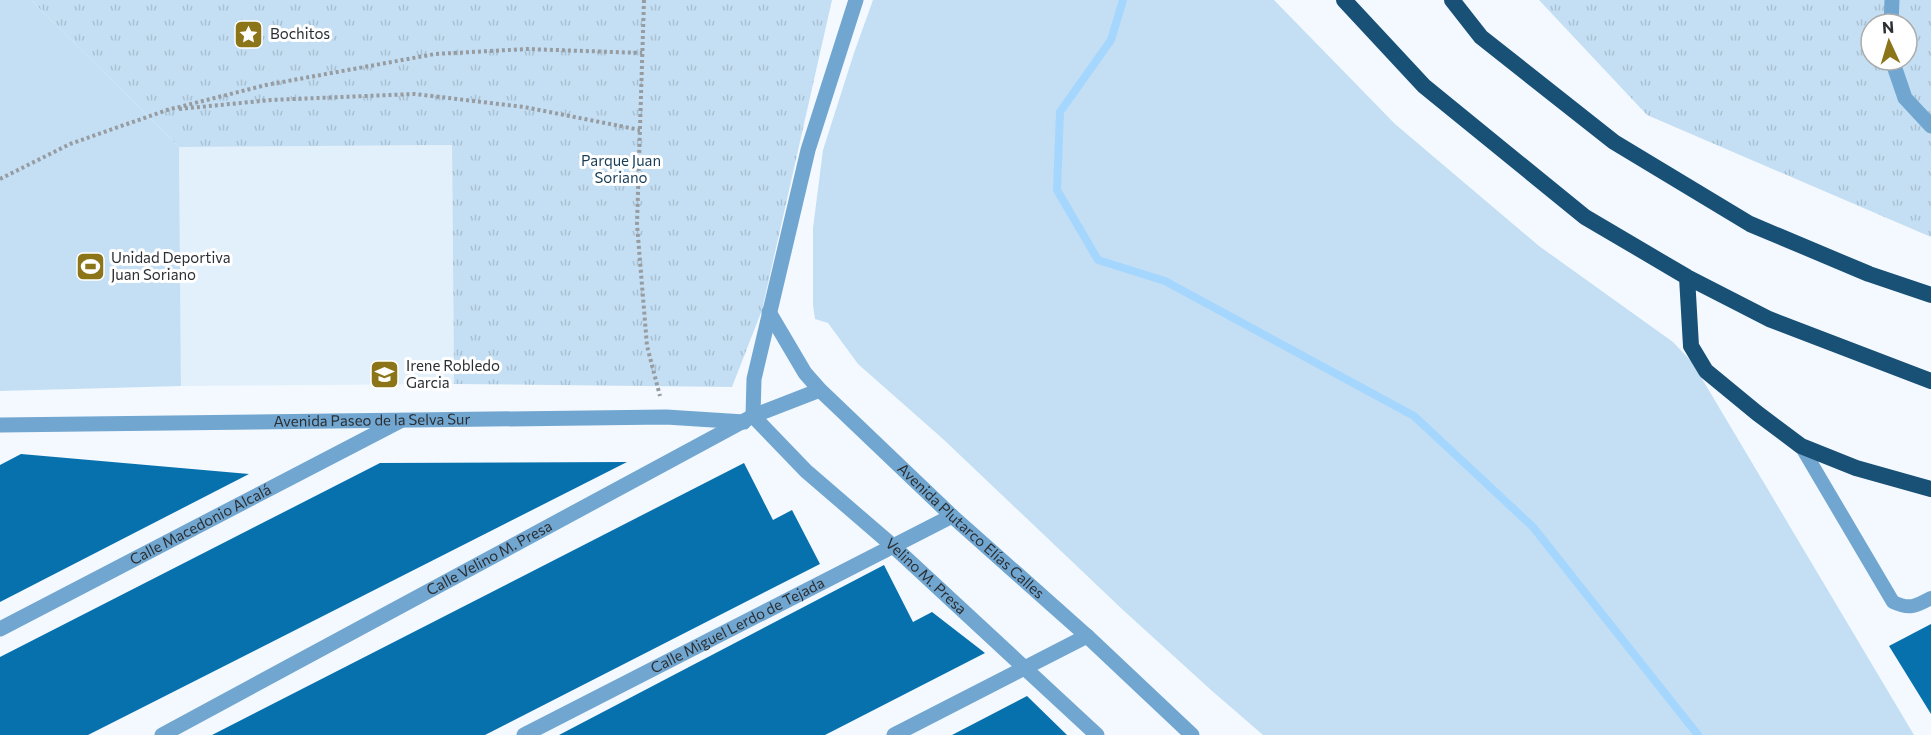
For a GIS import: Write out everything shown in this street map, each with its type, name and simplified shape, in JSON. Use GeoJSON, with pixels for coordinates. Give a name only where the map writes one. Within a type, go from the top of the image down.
{"type":"FeatureCollection","features":[{"type":"Feature","properties":{"kind":"highway"},"geometry":{"type":"LineString","coordinates":[[1344,0],[1424,86],[1585,217],[1687,277],[1769,319],[1931,381]]}},
{"type":"Feature","properties":{"kind":"highway"},"geometry":{"type":"LineString","coordinates":[[1452,0],[1481,37],[1614,142],[1750,224],[1869,274],[1931,295]]}},
{"type":"Feature","properties":{"kind":"highway"},"geometry":{"type":"LineString","coordinates":[[1687,277],[1691,346],[1706,371],[1801,446],[1856,468],[1931,489]]}},
{"type":"Feature","properties":{"kind":"street"},"geometry":{"type":"LineString","coordinates":[[748,419],[754,379],[808,150],[856,0]]}},
{"type":"Feature","properties":{"kind":"street"},"geometry":{"type":"LineString","coordinates":[[1896,72],[1905,98],[1931,126]]}},
{"type":"Feature","properties":{"kind":"street","name":"Avenida Plutarco Elías Calles"},"geometry":{"type":"LineString","coordinates":[[769,312],[805,373],[820,390],[952,516],[1087,636],[1192,735]]}},
{"type":"Feature","properties":{"kind":"street","name":"Calle Velino M. Presa"},"geometry":{"type":"LineString","coordinates":[[162,735],[748,419],[820,390]]}},
{"type":"Feature","properties":{"kind":"street","name":"Avenida Paseo de la Selva Sur"},"geometry":{"type":"LineString","coordinates":[[0,424],[666,417],[748,419]]}},
{"type":"Feature","properties":{"kind":"street","name":"Velino M. Presa"},"geometry":{"type":"LineString","coordinates":[[748,419],[893,546],[1097,735]]}},
{"type":"Feature","properties":{"kind":"street","name":"Calle Macedonio Alcalá"},"geometry":{"type":"LineString","coordinates":[[0,628],[403,420]]}},
{"type":"Feature","properties":{"kind":"street"},"geometry":{"type":"LineString","coordinates":[[0,434],[16,424]]}},
{"type":"Feature","properties":{"kind":"street","name":"Calle Miguel Lerdo de Tejada"},"geometry":{"type":"LineString","coordinates":[[524,735],[952,516]]}},
{"type":"Feature","properties":{"kind":"street"},"geometry":{"type":"LineString","coordinates":[[894,735],[1087,636]]}},
{"type":"Feature","properties":{"kind":"lane"},"geometry":{"type":"LineString","coordinates":[[1801,446],[1893,602],[1903,607],[1915,607],[1931,598]]}},
{"type":"Feature","properties":{"kind":"path"},"geometry":{"type":"LineString","coordinates":[[644,0],[637,224],[647,346],[666,417]]}},
{"type":"Feature","properties":{"kind":"path"},"geometry":{"type":"LineString","coordinates":[[0,179],[70,144],[167,110],[266,86],[435,54],[527,49],[642,53]]}},
{"type":"Feature","properties":{"kind":"path"},"geometry":{"type":"LineString","coordinates":[[167,110],[271,100],[415,94],[524,107],[640,130]]}},
{"type":"Feature","properties":{"kind":"shaded area"},"geometry":{"type":"Polygon","coordinates":[[[452,145],[454,384],[181,386],[179,147],[452,145]]]}},
{"type":"Feature","properties":{"kind":"green space","name":"Unidad Deportiva Juan Soriano"},"geometry":{"type":"Polygon","coordinates":[[[0,0],[31,0],[179,147],[181,386],[0,391],[0,0]]]}},
{"type":"Feature","properties":{"kind":"green space","name":"Parque Juan Soriano"},"geometry":{"type":"Polygon","coordinates":[[[31,0],[832,0],[762,310],[732,387],[454,384],[452,145],[179,147],[31,0]]]}},
{"type":"Feature","properties":{"kind":"green space"},"geometry":{"type":"Polygon","coordinates":[[[873,0],[1274,0],[1395,124],[1539,246],[1673,342],[1692,362],[1914,735],[1263,735],[1123,610],[943,439],[858,364],[828,323],[815,319],[813,228],[823,150],[873,0]]]}},
{"type":"Feature","properties":{"kind":"green space"},"geometry":{"type":"Polygon","coordinates":[[[1539,0],[1931,0],[1931,237],[1647,115],[1539,0]]]}},
{"type":"Feature","properties":{"kind":"building"},"geometry":{"type":"Polygon","coordinates":[[[21,454],[249,474],[0,602],[0,465],[21,454]]]}},
{"type":"Feature","properties":{"kind":"building"},"geometry":{"type":"Polygon","coordinates":[[[627,462],[88,735],[0,735],[0,657],[380,463],[627,462]]]}},
{"type":"Feature","properties":{"kind":"building"},"geometry":{"type":"Polygon","coordinates":[[[744,463],[773,520],[792,510],[820,564],[485,735],[212,735],[744,463]]]}},
{"type":"Feature","properties":{"kind":"building"},"geometry":{"type":"Polygon","coordinates":[[[884,565],[913,622],[932,612],[985,653],[825,735],[559,735],[884,565]]]}},
{"type":"Feature","properties":{"kind":"building"},"geometry":{"type":"Polygon","coordinates":[[[1931,624],[1931,714],[1889,646],[1931,624]]]}},
{"type":"Feature","properties":{"kind":"building"},"geometry":{"type":"Polygon","coordinates":[[[1027,696],[1067,735],[952,735],[1027,696]]]}},
{"type":"Feature","properties":{"kind":"waterway"},"geometry":{"type":"LineString","coordinates":[[1123,0],[1111,40],[1060,112],[1057,190],[1098,260],[1165,281],[1414,416],[1533,527],[1698,735]]}},
{"type":"Feature","properties":{"kind":"place","name":"Bochitos"},"geometry":{"type":"Point","coordinates":[249,34]}},
{"type":"Feature","properties":{"kind":"place","name":"Unidad Deportiva Juan Soriano"},"geometry":{"type":"Point","coordinates":[90,267]}},
{"type":"Feature","properties":{"kind":"place","name":"Irene Robledo Garcia"},"geometry":{"type":"Point","coordinates":[385,375]}}]}
